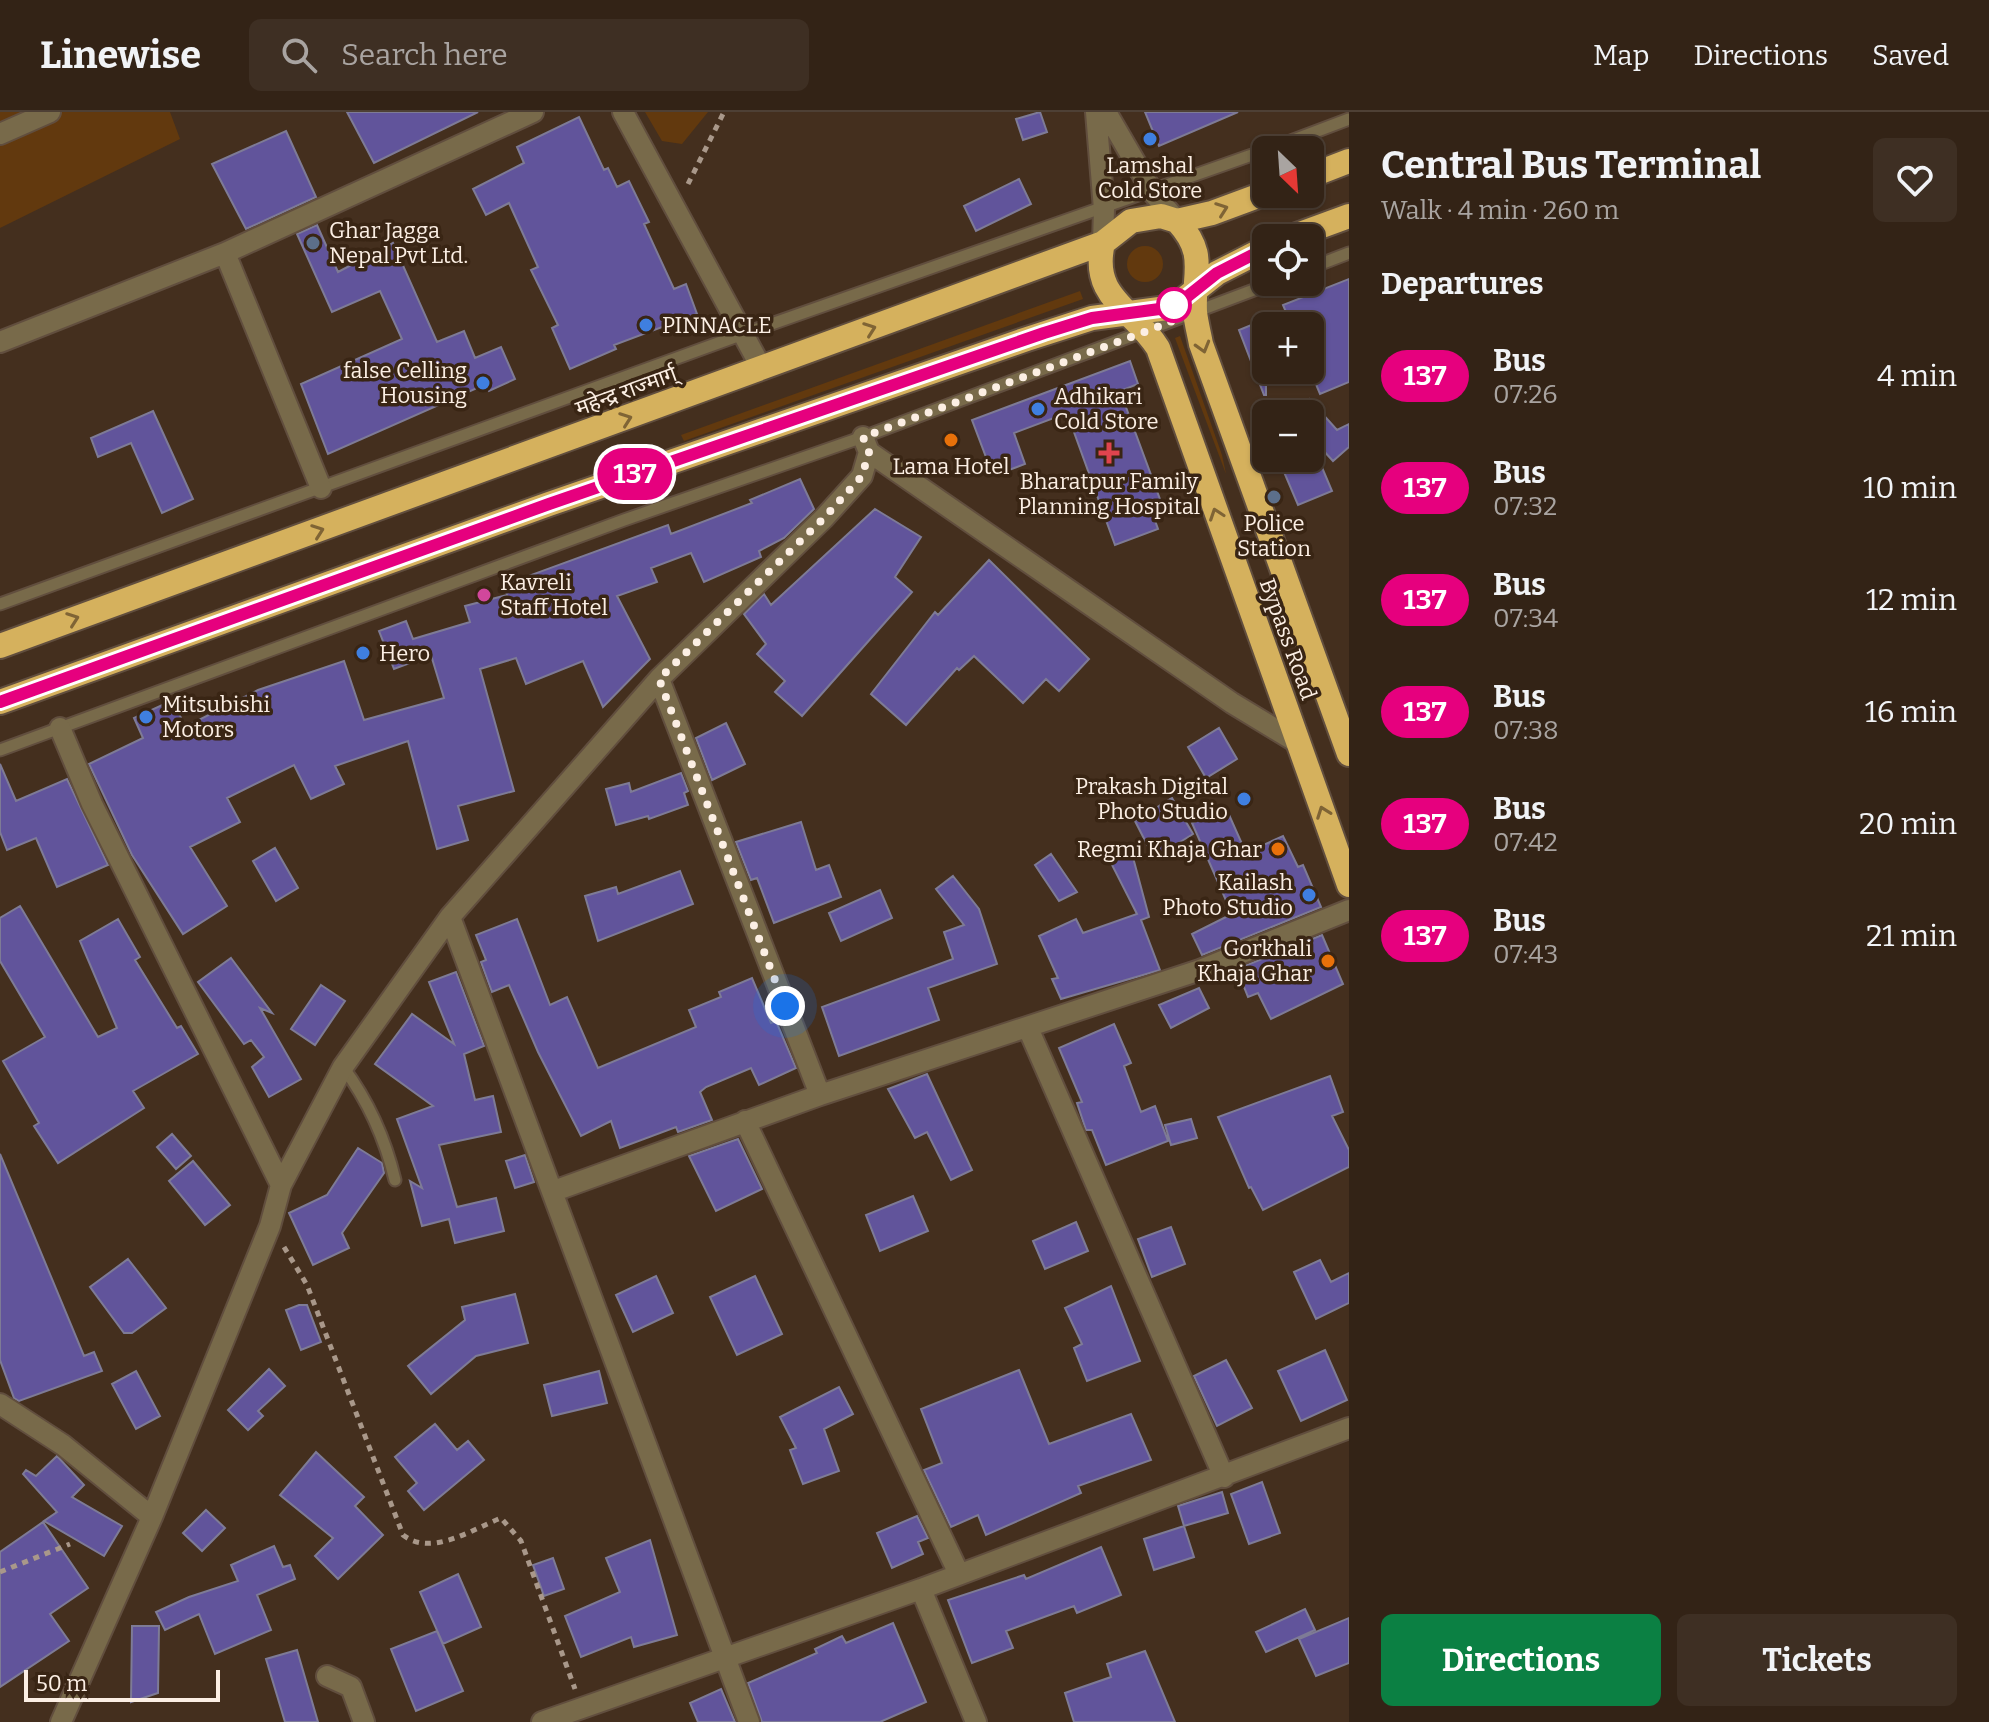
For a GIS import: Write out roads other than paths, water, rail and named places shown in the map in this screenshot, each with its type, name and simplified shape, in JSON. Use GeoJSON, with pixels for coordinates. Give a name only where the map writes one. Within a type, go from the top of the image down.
{"type":"FeatureCollection","features":[{"type":"Feature","properties":{"kind":"highway"},"geometry":{"type":"LineString","coordinates":[[1324,171],[1349,161]]}},
{"type":"Feature","properties":{"kind":"highway","name":"महेन्द्र राज्मार्ग्"},"geometry":{"type":"LineString","coordinates":[[0,646],[1103,243],[1139,219],[1161,216],[1177,221],[1212,213],[1252,198]]}},
{"type":"Feature","properties":{"kind":"highway"},"geometry":{"type":"LineString","coordinates":[[1324,225],[1349,216]]}},
{"type":"Feature","properties":{"kind":"highway","name":"Bypass Road"},"geometry":{"type":"LineString","coordinates":[[1177,221],[1195,248],[1199,265],[1195,313],[1201,344],[1349,754]]}},
{"type":"Feature","properties":{"kind":"highway","name":"Bypass Road"},"geometry":{"type":"LineString","coordinates":[[1103,243],[1098,265],[1102,281],[1111,299],[1147,331],[1167,372],[1271,673],[1349,885]]}},
{"type":"Feature","properties":{"kind":"highway"},"geometry":{"type":"LineString","coordinates":[[0,702],[563,499],[1012,344],[1092,318],[1167,308],[1183,300],[1195,287],[1252,256]]}},
{"type":"Feature","properties":{"kind":"highway"},"geometry":{"type":"LineString","coordinates":[[1271,673],[1313,657]]}},
{"type":"Feature","properties":{"kind":"street"},"geometry":{"type":"LineString","coordinates":[[0,134],[50,112]]}},
{"type":"Feature","properties":{"kind":"street"},"geometry":{"type":"LineString","coordinates":[[0,342],[225,253],[533,112]]}},
{"type":"Feature","properties":{"kind":"street"},"geometry":{"type":"LineString","coordinates":[[623,112],[762,369]]}},
{"type":"Feature","properties":{"kind":"street"},"geometry":{"type":"LineString","coordinates":[[1096,112],[1104,209],[1103,243]]}},
{"type":"Feature","properties":{"kind":"street"},"geometry":{"type":"LineString","coordinates":[[1106,112],[1153,193],[1177,221]]}},
{"type":"Feature","properties":{"kind":"street"},"geometry":{"type":"LineString","coordinates":[[225,253],[321,488]]}},
{"type":"Feature","properties":{"kind":"street"},"geometry":{"type":"LineString","coordinates":[[61,1722],[152,1517],[270,1226],[281,1185],[343,1067],[450,917],[659,679],[824,518],[862,476],[866,444],[1232,703],[1298,743]]}},
{"type":"Feature","properties":{"kind":"street"},"geometry":{"type":"LineString","coordinates":[[659,679],[820,1095]]}},
{"type":"Feature","properties":{"kind":"street"},"geometry":{"type":"LineString","coordinates":[[60,728],[92,804],[281,1185]]}},
{"type":"Feature","properties":{"kind":"street"},"geometry":{"type":"LineString","coordinates":[[554,1191],[820,1095],[1200,970],[1349,910]]}},
{"type":"Feature","properties":{"kind":"street"},"geometry":{"type":"LineString","coordinates":[[450,917],[749,1722]]}},
{"type":"Feature","properties":{"kind":"street"},"geometry":{"type":"LineString","coordinates":[[1028,1028],[1224,1477]]}},
{"type":"Feature","properties":{"kind":"street"},"geometry":{"type":"LineString","coordinates":[[745,1121],[959,1574]]}},
{"type":"Feature","properties":{"kind":"street"},"geometry":{"type":"LineString","coordinates":[[0,1404],[63,1445],[152,1517]]}},
{"type":"Feature","properties":{"kind":"street"},"geometry":{"type":"LineString","coordinates":[[542,1722],[921,1589],[1349,1428]]}},
{"type":"Feature","properties":{"kind":"street"},"geometry":{"type":"LineString","coordinates":[[921,1589],[976,1722]]}},
{"type":"Feature","properties":{"kind":"street"},"geometry":{"type":"LineString","coordinates":[[327,1676],[351,1687],[364,1722]]}},
{"type":"Feature","properties":{"kind":"lane"},"geometry":{"type":"LineString","coordinates":[[1304,136],[1349,119]]}},
{"type":"Feature","properties":{"kind":"lane"},"geometry":{"type":"LineString","coordinates":[[0,604],[743,334],[1153,193],[1252,156]]}},
{"type":"Feature","properties":{"kind":"lane"},"geometry":{"type":"LineString","coordinates":[[1324,263],[1349,253]]}},
{"type":"Feature","properties":{"kind":"lane"},"geometry":{"type":"LineString","coordinates":[[0,750],[624,520],[866,444],[1252,291]]}},
{"type":"Feature","properties":{"kind":"lane"},"geometry":{"type":"LineString","coordinates":[[343,1067],[361,1091],[386,1142],[395,1180]]}},
{"type":"Feature","properties":{"kind":"place","name":"Lamshal Cold Store"},"geometry":{"type":"Point","coordinates":[1150,139]}},
{"type":"Feature","properties":{"kind":"place","name":"Ghar Jagga Nepal Pvt Ltd."},"geometry":{"type":"Point","coordinates":[313,243]}},
{"type":"Feature","properties":{"kind":"place","name":"PINNACLE"},"geometry":{"type":"Point","coordinates":[646,325]}},
{"type":"Feature","properties":{"kind":"place","name":"false Celling Housing"},"geometry":{"type":"Point","coordinates":[483,383]}},
{"type":"Feature","properties":{"kind":"place","name":"Adhikari Cold Store"},"geometry":{"type":"Point","coordinates":[1038,409]}},
{"type":"Feature","properties":{"kind":"place","name":"Lama Hotel"},"geometry":{"type":"Point","coordinates":[951,440]}},
{"type":"Feature","properties":{"kind":"place","name":"Bharatpur Family Planning Hospital"},"geometry":{"type":"Point","coordinates":[1109,453]}},
{"type":"Feature","properties":{"kind":"place","name":"Police Station"},"geometry":{"type":"Point","coordinates":[1274,497]}},
{"type":"Feature","properties":{"kind":"place","name":"Kavreli Staff Hotel"},"geometry":{"type":"Point","coordinates":[484,595]}},
{"type":"Feature","properties":{"kind":"place","name":"Hero"},"geometry":{"type":"Point","coordinates":[363,653]}},
{"type":"Feature","properties":{"kind":"place","name":"Mitsubishi Motors"},"geometry":{"type":"Point","coordinates":[146,717]}},
{"type":"Feature","properties":{"kind":"place","name":"Prakash Digital Photo Studio"},"geometry":{"type":"Point","coordinates":[1244,799]}},
{"type":"Feature","properties":{"kind":"place","name":"Regmi Khaja Ghar"},"geometry":{"type":"Point","coordinates":[1278,849]}},
{"type":"Feature","properties":{"kind":"place","name":"Kailash Photo Studio"},"geometry":{"type":"Point","coordinates":[1309,895]}},
{"type":"Feature","properties":{"kind":"place","name":"Gorkhali Khaja Ghar"},"geometry":{"type":"Point","coordinates":[1328,961]}}]}
